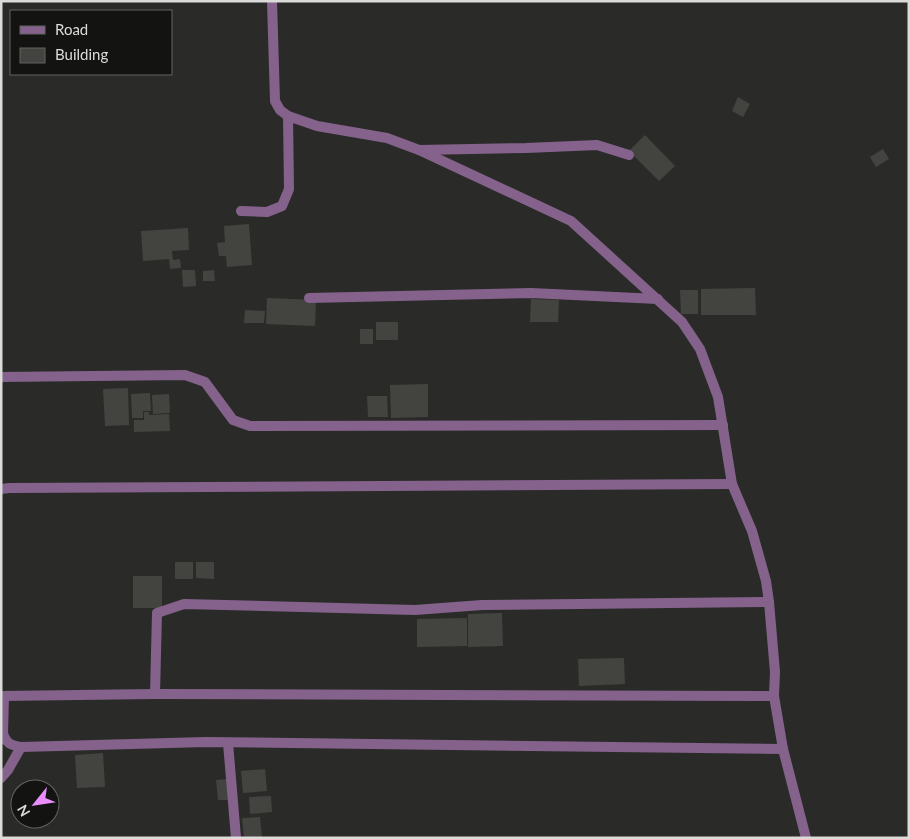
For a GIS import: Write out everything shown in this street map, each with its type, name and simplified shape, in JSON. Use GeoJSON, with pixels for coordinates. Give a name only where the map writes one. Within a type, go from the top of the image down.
{"type":"FeatureCollection","features":[{"type":"Feature","properties":{"kind":"street"},"geometry":{"type":"LineString","coordinates":[[272,1],[275,102],[280,110],[288,116],[317,126],[388,138],[420,150],[571,221],[682,322],[700,349],[718,397],[732,484],[752,531],[766,581],[775,672],[774,696],[783,749],[806,838]]}},
{"type":"Feature","properties":{"kind":"street"},"geometry":{"type":"LineString","coordinates":[[241,211],[267,212],[282,206],[289,190],[288,116]]}},
{"type":"Feature","properties":{"kind":"street"},"geometry":{"type":"LineString","coordinates":[[420,150],[526,148],[596,144],[629,155]]}},
{"type":"Feature","properties":{"kind":"street"},"geometry":{"type":"LineString","coordinates":[[309,298],[531,293],[658,299]]}},
{"type":"Feature","properties":{"kind":"street"},"geometry":{"type":"LineString","coordinates":[[1,377],[185,375],[205,382],[232,420],[250,426],[723,425]]}},
{"type":"Feature","properties":{"kind":"street"},"geometry":{"type":"LineString","coordinates":[[1,489],[269,485],[732,484]]}},
{"type":"Feature","properties":{"kind":"street"},"geometry":{"type":"LineString","coordinates":[[155,694],[157,613],[184,604],[415,610],[482,605],[769,602]]}},
{"type":"Feature","properties":{"kind":"street"},"geometry":{"type":"LineString","coordinates":[[774,696],[155,694],[3,696],[3,733],[4,739],[8,744],[21,747],[228,743],[783,749]]}},
{"type":"Feature","properties":{"kind":"street"},"geometry":{"type":"LineString","coordinates":[[228,743],[236,838]]}},
{"type":"Feature","properties":{"kind":"street"},"geometry":{"type":"LineString","coordinates":[[1,778],[8,770],[21,747]]}},
{"type":"Feature","properties":{"kind":"building"},"geometry":{"type":"Polygon","coordinates":[[[738,97],[750,104],[743,117],[732,111],[738,97]]]}},
{"type":"Feature","properties":{"kind":"building"},"geometry":{"type":"Polygon","coordinates":[[[645,135],[675,166],[659,181],[629,151],[645,135]]]}},
{"type":"Feature","properties":{"kind":"building"},"geometry":{"type":"Polygon","coordinates":[[[883,149],[889,159],[876,167],[870,157],[883,149]]]}},
{"type":"Feature","properties":{"kind":"building"},"geometry":{"type":"Polygon","coordinates":[[[249,224],[252,265],[227,267],[226,256],[219,256],[217,243],[225,242],[224,226],[249,224]]]}},
{"type":"Feature","properties":{"kind":"building"},"geometry":{"type":"Polygon","coordinates":[[[188,228],[189,250],[172,251],[173,260],[180,259],[181,268],[170,269],[169,259],[143,261],[141,231],[188,228]]]}},
{"type":"Feature","properties":{"kind":"building"},"geometry":{"type":"Polygon","coordinates":[[[182,270],[195,270],[196,286],[183,287],[182,270]]]}},
{"type":"Feature","properties":{"kind":"building"},"geometry":{"type":"Polygon","coordinates":[[[214,270],[215,281],[203,281],[203,271],[214,270]]]}},
{"type":"Feature","properties":{"kind":"building"},"geometry":{"type":"Polygon","coordinates":[[[755,288],[756,315],[701,315],[701,289],[755,288]]]}},
{"type":"Feature","properties":{"kind":"building"},"geometry":{"type":"Polygon","coordinates":[[[680,290],[698,290],[698,314],[681,314],[680,290]]]}},
{"type":"Feature","properties":{"kind":"building"},"geometry":{"type":"Polygon","coordinates":[[[267,298],[316,300],[315,326],[266,324],[267,298]]]}},
{"type":"Feature","properties":{"kind":"building"},"geometry":{"type":"Polygon","coordinates":[[[531,299],[559,300],[558,322],[530,322],[531,299]]]}},
{"type":"Feature","properties":{"kind":"building"},"geometry":{"type":"Polygon","coordinates":[[[245,310],[265,311],[264,323],[244,323],[245,310]]]}},
{"type":"Feature","properties":{"kind":"building"},"geometry":{"type":"Polygon","coordinates":[[[376,322],[398,322],[398,340],[376,340],[376,322]]]}},
{"type":"Feature","properties":{"kind":"building"},"geometry":{"type":"Polygon","coordinates":[[[360,329],[373,329],[373,344],[360,344],[360,329]]]}},
{"type":"Feature","properties":{"kind":"building"},"geometry":{"type":"Polygon","coordinates":[[[428,384],[428,417],[391,418],[390,385],[428,384]]]}},
{"type":"Feature","properties":{"kind":"building"},"geometry":{"type":"Polygon","coordinates":[[[128,388],[129,425],[105,426],[103,389],[128,388]]]}},
{"type":"Feature","properties":{"kind":"building"},"geometry":{"type":"Polygon","coordinates":[[[150,393],[151,411],[143,411],[143,418],[132,418],[131,394],[150,393]]]}},
{"type":"Feature","properties":{"kind":"building"},"geometry":{"type":"Polygon","coordinates":[[[169,394],[170,413],[153,414],[152,395],[169,394]]]}},
{"type":"Feature","properties":{"kind":"building"},"geometry":{"type":"Polygon","coordinates":[[[367,396],[387,396],[388,417],[368,417],[367,396]]]}},
{"type":"Feature","properties":{"kind":"building"},"geometry":{"type":"Polygon","coordinates":[[[144,412],[149,412],[149,415],[169,414],[170,431],[134,432],[134,420],[144,420],[144,412]]]}},
{"type":"Feature","properties":{"kind":"building"},"geometry":{"type":"Polygon","coordinates":[[[175,562],[193,562],[193,579],[175,579],[175,562]]]}},
{"type":"Feature","properties":{"kind":"building"},"geometry":{"type":"Polygon","coordinates":[[[196,562],[214,562],[214,579],[196,578],[196,562]]]}},
{"type":"Feature","properties":{"kind":"building"},"geometry":{"type":"Polygon","coordinates":[[[133,576],[162,576],[162,608],[133,608],[133,576]]]}},
{"type":"Feature","properties":{"kind":"building"},"geometry":{"type":"Polygon","coordinates":[[[502,613],[503,646],[468,647],[468,614],[502,613]]]}},
{"type":"Feature","properties":{"kind":"building"},"geometry":{"type":"Polygon","coordinates":[[[467,618],[467,646],[417,647],[417,619],[467,618]]]}},
{"type":"Feature","properties":{"kind":"building"},"geometry":{"type":"Polygon","coordinates":[[[624,658],[625,684],[579,686],[578,659],[624,658]]]}},
{"type":"Feature","properties":{"kind":"building"},"geometry":{"type":"Polygon","coordinates":[[[103,753],[105,787],[77,788],[75,755],[103,753]]]}},
{"type":"Feature","properties":{"kind":"building"},"geometry":{"type":"Polygon","coordinates":[[[265,769],[267,791],[243,793],[241,771],[265,769]]]}},
{"type":"Feature","properties":{"kind":"building"},"geometry":{"type":"Polygon","coordinates":[[[227,779],[228,800],[218,800],[216,780],[227,779]]]}},
{"type":"Feature","properties":{"kind":"building"},"geometry":{"type":"Polygon","coordinates":[[[271,796],[272,812],[250,814],[249,797],[271,796]]]}},
{"type":"Feature","properties":{"kind":"building"},"geometry":{"type":"Polygon","coordinates":[[[260,817],[262,838],[244,838],[242,818],[260,817]]]}}]}
